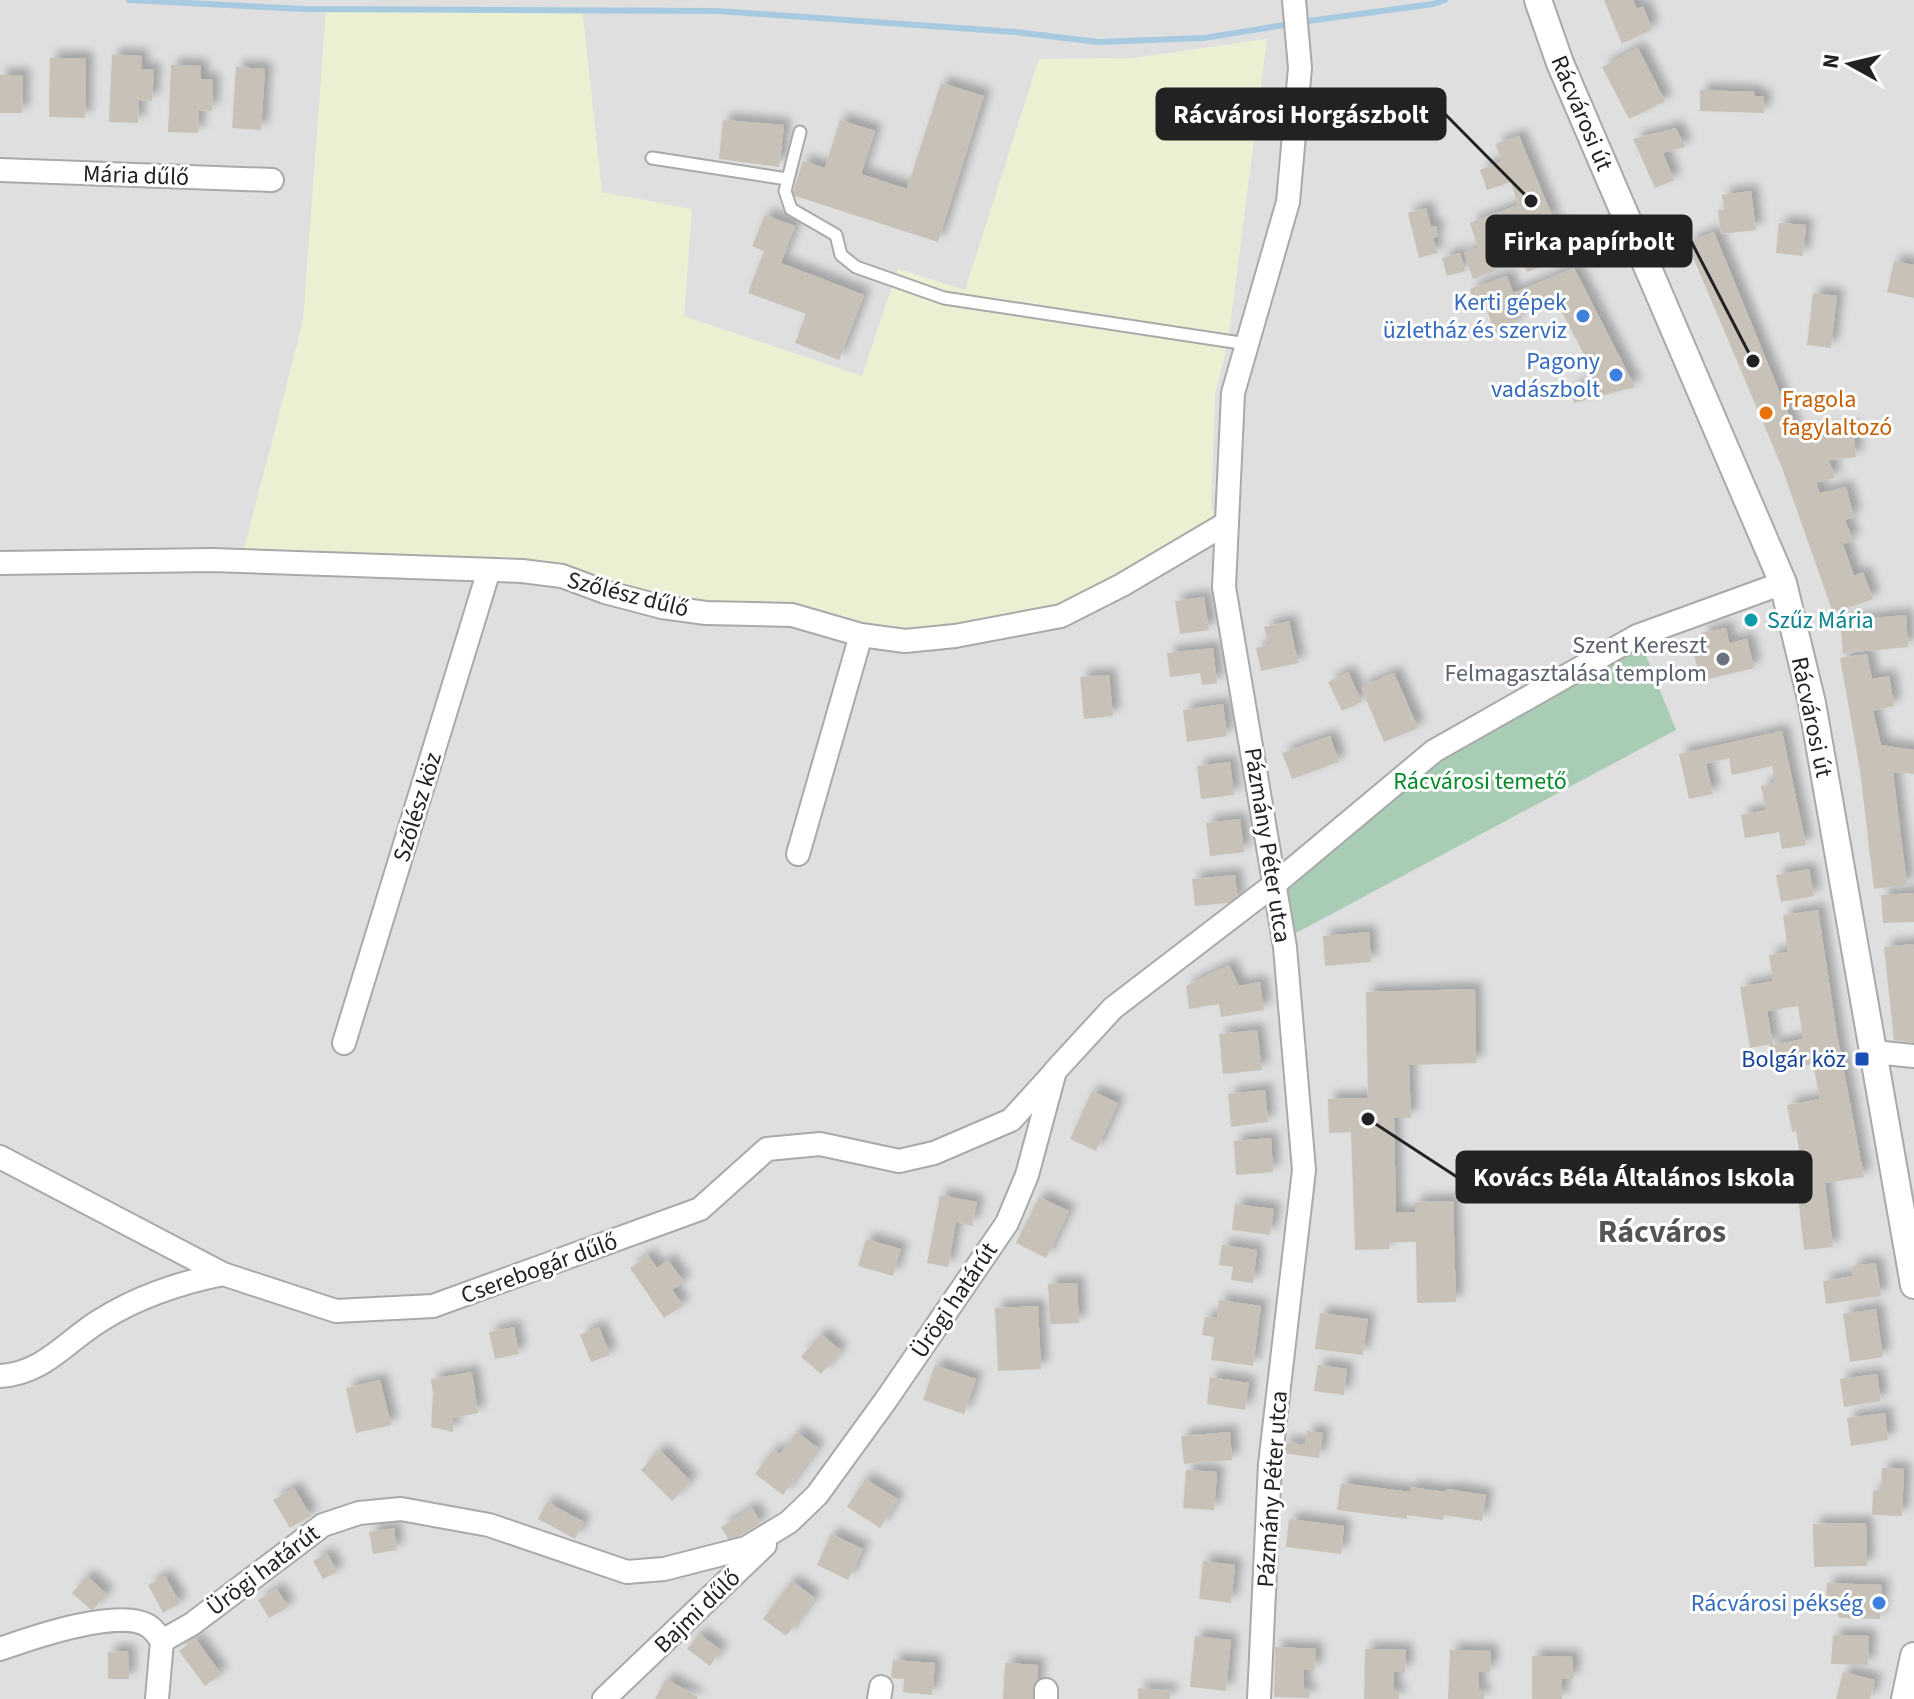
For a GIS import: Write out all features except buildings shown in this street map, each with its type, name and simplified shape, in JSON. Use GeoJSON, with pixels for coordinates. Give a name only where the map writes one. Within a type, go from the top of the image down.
{"type":"FeatureCollection","features":[{"type":"Feature","properties":{"kind":"street","name":"Rácvárosi út"},"geometry":{"type":"LineString","coordinates":[[1538,0],[1560,63],[1783,583],[1812,703],[1914,1285]]}},
{"type":"Feature","properties":{"kind":"street","name":"Pázmány Péter utca"},"geometry":{"type":"LineString","coordinates":[[1259,1699],[1270,1464],[1304,1170],[1285,947],[1224,587],[1233,393],[1288,202],[1300,68],[1295,3]]}},
{"type":"Feature","properties":{"kind":"street","name":"Mária dűlő"},"geometry":{"type":"LineString","coordinates":[[0,170],[272,180]]}},
{"type":"Feature","properties":{"kind":"street","name":"Szőlész dűlő"},"geometry":{"type":"LineString","coordinates":[[0,563],[212,560],[522,571],[562,576],[605,592],[662,607],[706,613],[792,615],[861,635],[905,641],[955,636],[1061,616],[1122,585],[1227,523]]}},
{"type":"Feature","properties":{"kind":"street","name":"Szőlész köz"},"geometry":{"type":"LineString","coordinates":[[344,1043],[489,570]]}},
{"type":"Feature","properties":{"kind":"street","name":"Ürögi határút"},"geometry":{"type":"LineString","coordinates":[[162,1641],[192,1624],[323,1525],[359,1513],[401,1509],[489,1525],[627,1572],[664,1569],[746,1548],[789,1522],[817,1495],[1007,1223],[1027,1175],[1055,1071],[1113,1008],[1276,883],[1434,751],[1637,636],[1783,583]]}},
{"type":"Feature","properties":{"kind":"street"},"geometry":{"type":"LineString","coordinates":[[798,854],[861,635]]}},
{"type":"Feature","properties":{"kind":"street"},"geometry":{"type":"LineString","coordinates":[[1874,1052],[1914,1056]]}},
{"type":"Feature","properties":{"kind":"street","name":"Cserebogár dűlő"},"geometry":{"type":"LineString","coordinates":[[0,1157],[223,1274],[336,1311],[433,1306],[700,1209],[767,1149],[820,1144],[899,1161],[934,1153],[1011,1120],[1055,1071]]}},
{"type":"Feature","properties":{"kind":"street"},"geometry":{"type":"LineString","coordinates":[[0,1376],[20,1375],[47,1361],[100,1320],[149,1294],[186,1281],[223,1274]]}},
{"type":"Feature","properties":{"kind":"street","name":"Bajmi dűlő"},"geometry":{"type":"LineString","coordinates":[[604,1699],[789,1522]]}},
{"type":"Feature","properties":{"kind":"street"},"geometry":{"type":"LineString","coordinates":[[0,1649],[45,1634],[121,1620],[149,1625],[162,1641],[157,1699]]}},
{"type":"Feature","properties":{"kind":"street"},"geometry":{"type":"LineString","coordinates":[[1905,1699],[1914,1656]]}},
{"type":"Feature","properties":{"kind":"lane"},"geometry":{"type":"LineString","coordinates":[[800,132],[785,191],[791,209],[836,235],[841,255],[856,267],[944,298],[1247,344]]}},
{"type":"Feature","properties":{"kind":"lane"},"geometry":{"type":"LineString","coordinates":[[652,158],[787,179]]}},
{"type":"Feature","properties":{"kind":"shaded area"},"geometry":{"type":"Polygon","coordinates":[[[0,0],[1914,0],[1914,1699],[0,1699],[0,0]]]}},
{"type":"Feature","properties":{"kind":"green space"},"geometry":{"type":"Polygon","coordinates":[[[582,7],[602,192],[692,209],[684,316],[862,376],[898,269],[965,290],[1039,59],[1133,58],[1267,39],[1228,342],[1215,394],[1211,508],[1220,527],[1050,618],[887,638],[792,615],[489,570],[241,561],[303,321],[326,10],[582,7]]]}},
{"type":"Feature","properties":{"kind":"green space","name":"Rácvárosi temető"},"geometry":{"type":"Polygon","coordinates":[[[1641,643],[1676,730],[1294,934],[1280,880],[1434,751],[1641,643]]]}},
{"type":"Feature","properties":{"kind":"waterway"},"geometry":{"type":"LineString","coordinates":[[129,0],[304,9],[718,11],[1015,32],[1099,42],[1204,38],[1290,24]]}},
{"type":"Feature","properties":{"kind":"waterway"},"geometry":{"type":"LineString","coordinates":[[1301,22],[1445,0]]}},
{"type":"Feature","properties":{"kind":"place","name":"Rácvárosi Horgászbolt"},"geometry":{"type":"Point","coordinates":[1531,201]}},
{"type":"Feature","properties":{"kind":"place","name":"Kerti gépek üzletház és szerviz"},"geometry":{"type":"Point","coordinates":[1583,316]}},
{"type":"Feature","properties":{"kind":"place","name":"Firka papírbolt"},"geometry":{"type":"Point","coordinates":[1753,361]}},
{"type":"Feature","properties":{"kind":"place","name":"Pagony vadászbolt"},"geometry":{"type":"Point","coordinates":[1616,375]}},
{"type":"Feature","properties":{"kind":"place","name":"Fragola fagylaltozó"},"geometry":{"type":"Point","coordinates":[1766,413]}},
{"type":"Feature","properties":{"kind":"place","name":"Szűz Mária"},"geometry":{"type":"Point","coordinates":[1751,620]}},
{"type":"Feature","properties":{"kind":"place","name":"Szent Kereszt Felmagasztalása templom"},"geometry":{"type":"Point","coordinates":[1723,659]}},
{"type":"Feature","properties":{"kind":"place","name":"Bolgár köz"},"geometry":{"type":"Point","coordinates":[1862,1059]}},
{"type":"Feature","properties":{"kind":"place","name":"Kovács Béla Általános Iskola"},"geometry":{"type":"Point","coordinates":[1368,1119]}},
{"type":"Feature","properties":{"kind":"place","name":"Rácvárosi pékség"},"geometry":{"type":"Point","coordinates":[1879,1603]}},
{"type":"Feature","properties":{"kind":"district","name":"Rácváros"},"geometry":{"type":"Point","coordinates":[1662,1231]}}]}
